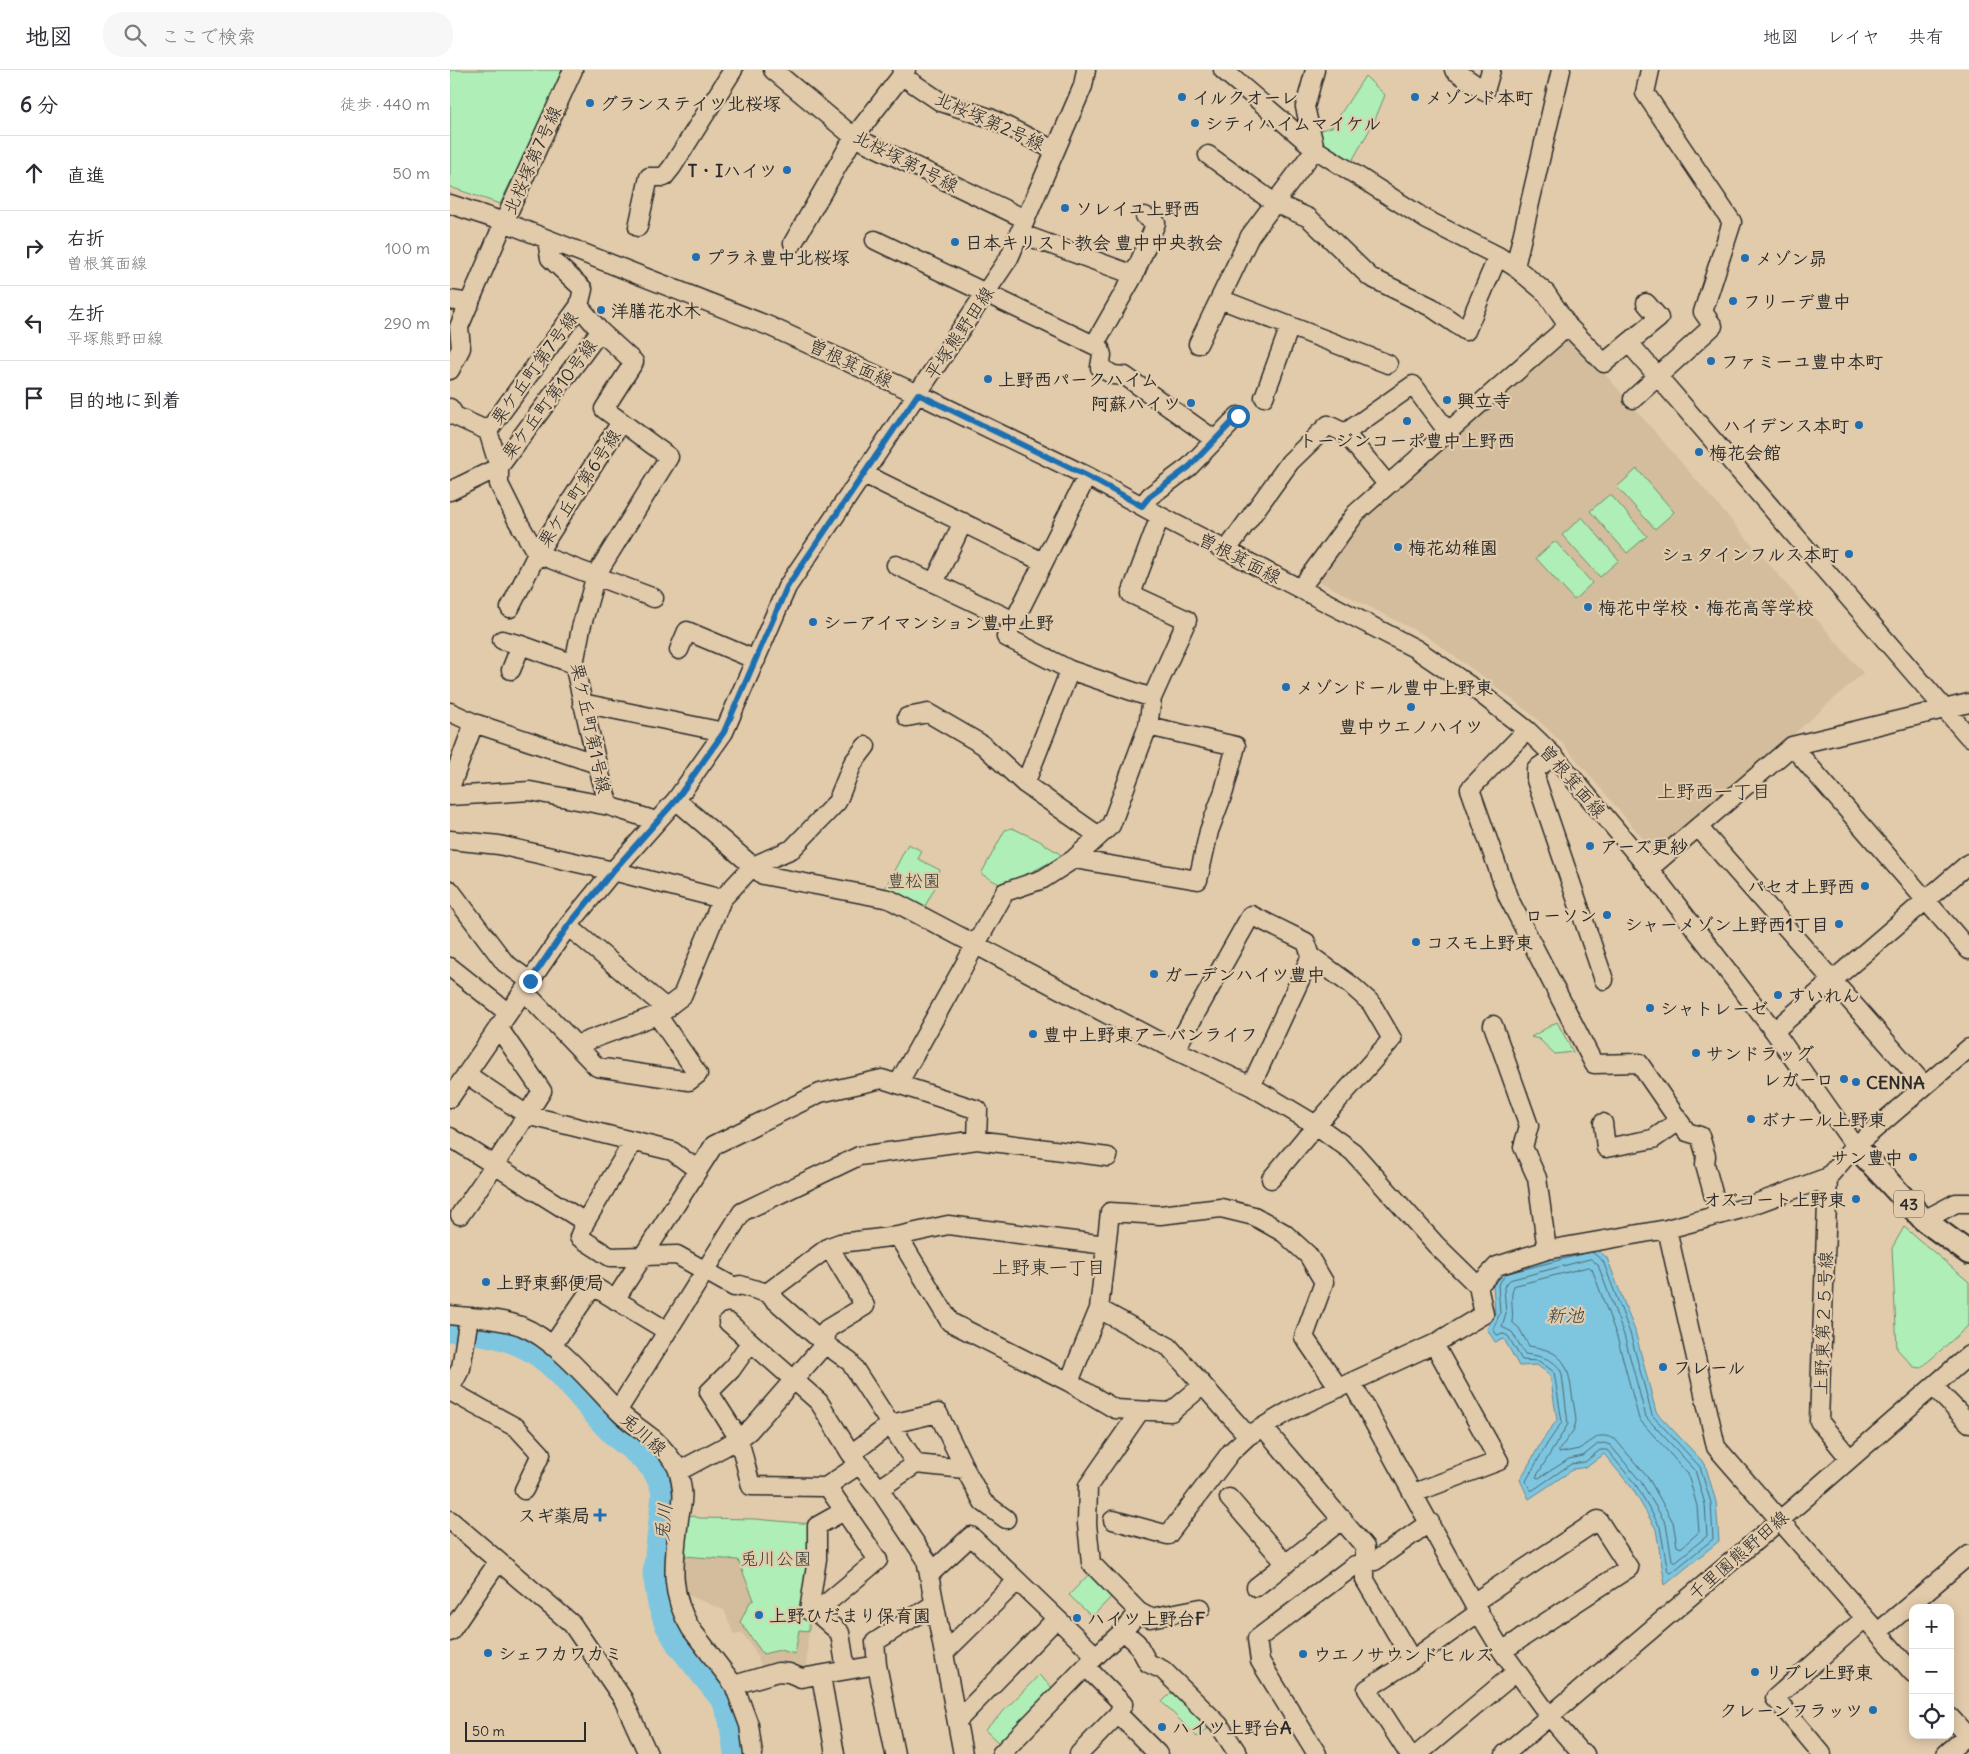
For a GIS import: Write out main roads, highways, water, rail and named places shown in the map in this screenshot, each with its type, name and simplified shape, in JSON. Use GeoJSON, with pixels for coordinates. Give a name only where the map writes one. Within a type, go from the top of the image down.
{"type":"FeatureCollection","features":[{"type":"Feature","properties":{"kind":"main road","name":"43"},"geometry":{"type":"LineString","coordinates":[[1855,1146],[1924,1220],[1969,1253]]}},
{"type":"Feature","properties":{"kind":"water","name":"新池"},"geometry":{"type":"Polygon","coordinates":[[[1595,1247],[1607,1258],[1635,1331],[1656,1412],[1705,1464],[1716,1502],[1719,1541],[1665,1585],[1656,1529],[1632,1488],[1604,1454],[1587,1467],[1574,1469],[1529,1499],[1520,1480],[1542,1441],[1557,1420],[1550,1375],[1537,1365],[1519,1366],[1504,1339],[1495,1342],[1487,1329],[1495,1313],[1493,1284],[1503,1270],[1595,1247]]]}},
{"type":"Feature","properties":{"kind":"waterway","name":"兎川"},"geometry":{"type":"LineString","coordinates":[[450,1327],[497,1334],[515,1340],[538,1352],[572,1383],[614,1431],[642,1454],[656,1469],[665,1487],[666,1494],[657,1574],[662,1604],[669,1624],[681,1644],[726,1700],[733,1719],[738,1754]]}},
{"type":"Feature","properties":{"kind":"place","name":"イルクオーレ"},"geometry":{"type":"Point","coordinates":[1182,97]}},
{"type":"Feature","properties":{"kind":"place","name":"メゾンド本町"},"geometry":{"type":"Point","coordinates":[1415,97]}},
{"type":"Feature","properties":{"kind":"place","name":"グランステイツ北桜塚"},"geometry":{"type":"Point","coordinates":[590,103]}},
{"type":"Feature","properties":{"kind":"place","name":"シティハイムマイケル"},"geometry":{"type":"Point","coordinates":[1195,123]}},
{"type":"Feature","properties":{"kind":"place","name":"T・Iハイツ"},"geometry":{"type":"Point","coordinates":[787,170]}},
{"type":"Feature","properties":{"kind":"place","name":"ソレイユ上野西"},"geometry":{"type":"Point","coordinates":[1065,208]}},
{"type":"Feature","properties":{"kind":"place","name":"日本キリスト教会 豊中中央教会"},"geometry":{"type":"Point","coordinates":[955,242]}},
{"type":"Feature","properties":{"kind":"place","name":"プラネ豊中北桜塚"},"geometry":{"type":"Point","coordinates":[696,257]}},
{"type":"Feature","properties":{"kind":"place","name":"メゾン昴"},"geometry":{"type":"Point","coordinates":[1745,258]}},
{"type":"Feature","properties":{"kind":"place","name":"フリーデ豊中"},"geometry":{"type":"Point","coordinates":[1733,301]}},
{"type":"Feature","properties":{"kind":"place","name":"洋膳花水木"},"geometry":{"type":"Point","coordinates":[601,310]}},
{"type":"Feature","properties":{"kind":"place","name":"ファミーユ豊中本町"},"geometry":{"type":"Point","coordinates":[1711,361]}},
{"type":"Feature","properties":{"kind":"place","name":"上野西パークハイム"},"geometry":{"type":"Point","coordinates":[988,379]}},
{"type":"Feature","properties":{"kind":"place","name":"興立寺"},"geometry":{"type":"Point","coordinates":[1447,400]}},
{"type":"Feature","properties":{"kind":"place","name":"阿蘇ハイツ"},"geometry":{"type":"Point","coordinates":[1191,403]}},
{"type":"Feature","properties":{"kind":"place","name":"トージンコーポ豊中上野西"},"geometry":{"type":"Point","coordinates":[1407,421]}},
{"type":"Feature","properties":{"kind":"place","name":"ハイデンス本町"},"geometry":{"type":"Point","coordinates":[1859,425]}},
{"type":"Feature","properties":{"kind":"place","name":"梅花会館"},"geometry":{"type":"Point","coordinates":[1699,452]}},
{"type":"Feature","properties":{"kind":"place","name":"梅花幼稚園"},"geometry":{"type":"Point","coordinates":[1398,547]}},
{"type":"Feature","properties":{"kind":"place","name":"シュタインフルス本町"},"geometry":{"type":"Point","coordinates":[1849,554]}},
{"type":"Feature","properties":{"kind":"place","name":"梅花中学校・梅花高等学校"},"geometry":{"type":"Point","coordinates":[1588,607]}},
{"type":"Feature","properties":{"kind":"place","name":"シーアイマンション豊中上野"},"geometry":{"type":"Point","coordinates":[813,622]}},
{"type":"Feature","properties":{"kind":"place","name":"メゾンドール豊中上野東"},"geometry":{"type":"Point","coordinates":[1286,687]}},
{"type":"Feature","properties":{"kind":"place","name":"豊中ウエノハイツ"},"geometry":{"type":"Point","coordinates":[1411,707]}},
{"type":"Feature","properties":{"kind":"place","name":"アーズ更紗"},"geometry":{"type":"Point","coordinates":[1590,846]}},
{"type":"Feature","properties":{"kind":"place","name":"パセオ上野西"},"geometry":{"type":"Point","coordinates":[1865,886]}},
{"type":"Feature","properties":{"kind":"place","name":"ローソン"},"geometry":{"type":"Point","coordinates":[1607,915]}},
{"type":"Feature","properties":{"kind":"place","name":"シャーメゾン上野西1丁目"},"geometry":{"type":"Point","coordinates":[1839,924]}},
{"type":"Feature","properties":{"kind":"place","name":"コスモ上野東"},"geometry":{"type":"Point","coordinates":[1416,942]}},
{"type":"Feature","properties":{"kind":"place","name":"ガーデンハイツ豊中"},"geometry":{"type":"Point","coordinates":[1154,974]}},
{"type":"Feature","properties":{"kind":"place","name":"すいれん"},"geometry":{"type":"Point","coordinates":[1778,995]}},
{"type":"Feature","properties":{"kind":"place","name":"シャトレーゼ"},"geometry":{"type":"Point","coordinates":[1650,1008]}},
{"type":"Feature","properties":{"kind":"place","name":"豊中上野東アーバンライフ"},"geometry":{"type":"Point","coordinates":[1033,1034]}},
{"type":"Feature","properties":{"kind":"place","name":"サンドラッグ"},"geometry":{"type":"Point","coordinates":[1696,1053]}},
{"type":"Feature","properties":{"kind":"place","name":"レガーロ"},"geometry":{"type":"Point","coordinates":[1844,1079]}},
{"type":"Feature","properties":{"kind":"place","name":"CENNA"},"geometry":{"type":"Point","coordinates":[1856,1082]}},
{"type":"Feature","properties":{"kind":"place","name":"ボナール上野東"},"geometry":{"type":"Point","coordinates":[1751,1119]}},
{"type":"Feature","properties":{"kind":"place","name":"サン豊中"},"geometry":{"type":"Point","coordinates":[1913,1157]}},
{"type":"Feature","properties":{"kind":"place","name":"オズコート上野東"},"geometry":{"type":"Point","coordinates":[1856,1199]}},
{"type":"Feature","properties":{"kind":"place","name":"上野東郵便局"},"geometry":{"type":"Point","coordinates":[486,1282]}},
{"type":"Feature","properties":{"kind":"place","name":"フレール"},"geometry":{"type":"Point","coordinates":[1663,1367]}},
{"type":"Feature","properties":{"kind":"place","name":"スギ薬局"},"geometry":{"type":"Point","coordinates":[600,1515]}},
{"type":"Feature","properties":{"kind":"place","name":"上野ひだまり保育園"},"geometry":{"type":"Point","coordinates":[759,1615]}},
{"type":"Feature","properties":{"kind":"place","name":"ハイツ上野台F"},"geometry":{"type":"Point","coordinates":[1077,1618]}},
{"type":"Feature","properties":{"kind":"place","name":"シェフカワカミ"},"geometry":{"type":"Point","coordinates":[488,1653]}},
{"type":"Feature","properties":{"kind":"place","name":"ウエノサウンドヒルズ"},"geometry":{"type":"Point","coordinates":[1303,1654]}},
{"type":"Feature","properties":{"kind":"place","name":"リブレ上野東"},"geometry":{"type":"Point","coordinates":[1755,1672]}},
{"type":"Feature","properties":{"kind":"place","name":"クレーンフラッツ"},"geometry":{"type":"Point","coordinates":[1873,1710]}},
{"type":"Feature","properties":{"kind":"place","name":"ハイツ上野台A"},"geometry":{"type":"Point","coordinates":[1162,1727]}},
{"type":"Feature","properties":{"kind":"district","name":"上野西一丁目"},"geometry":{"type":"Point","coordinates":[1714,791]}},
{"type":"Feature","properties":{"kind":"district","name":"上野東一丁目"},"geometry":{"type":"Point","coordinates":[1049,1267]}},
{"type":"Feature","properties":{"kind":"park label","name":"豊松園"},"geometry":{"type":"Point","coordinates":[914,880]}},
{"type":"Feature","properties":{"kind":"park label","name":"兎川公園"},"geometry":{"type":"Point","coordinates":[776,1558]}}]}
